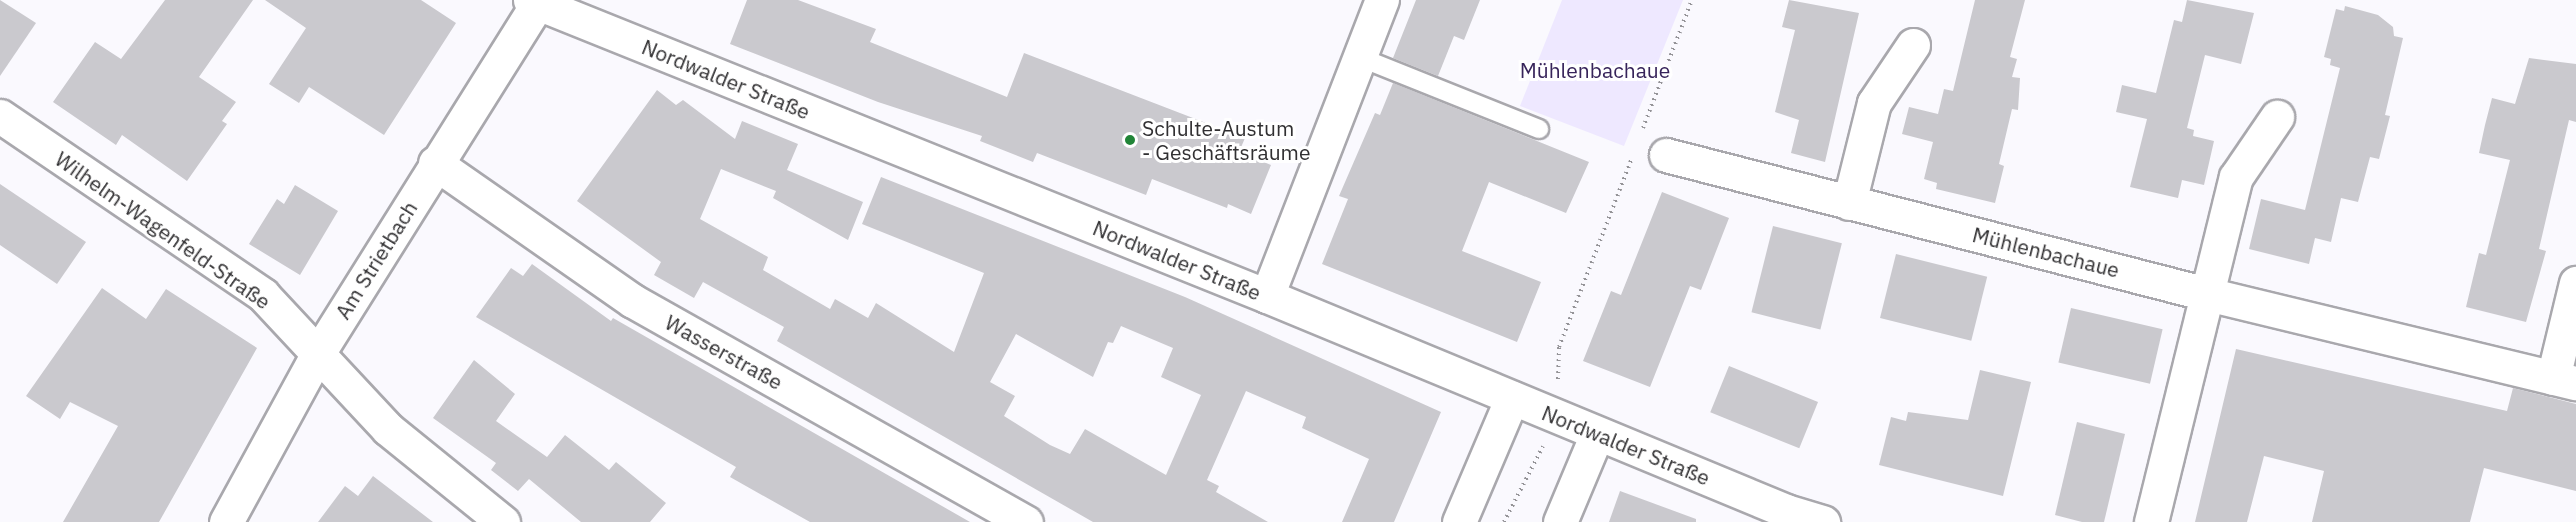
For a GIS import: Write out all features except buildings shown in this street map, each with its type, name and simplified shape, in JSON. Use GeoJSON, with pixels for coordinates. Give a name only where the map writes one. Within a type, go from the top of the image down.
{"type":"FeatureCollection","features":[{"type":"Feature","properties":{"kind":"street"},"geometry":{"type":"LineString","coordinates":[[1266,296],[1382,0]]}},
{"type":"Feature","properties":{"kind":"street","name":"Am Strietbach"},"geometry":{"type":"LineString","coordinates":[[226,522],[317,355],[535,1]]}},
{"type":"Feature","properties":{"kind":"street","name":"Nordwalder Straße"},"geometry":{"type":"LineString","coordinates":[[535,1],[1266,296],[1786,511],[1823,522]]}},
{"type":"Feature","properties":{"kind":"street"},"geometry":{"type":"LineString","coordinates":[[1849,203],[1874,103],[1913,45]]}},
{"type":"Feature","properties":{"kind":"street","name":"Wilhelm-Wagenfeld-Straße"},"geometry":{"type":"LineString","coordinates":[[0,116],[263,295],[388,429],[503,522]]}},
{"type":"Feature","properties":{"kind":"street"},"geometry":{"type":"LineString","coordinates":[[2151,522],[2236,177],[2277,117]]}},
{"type":"Feature","properties":{"kind":"street","name":"Mühlenbachaue"},"geometry":{"type":"LineString","coordinates":[[1666,155],[2207,294],[2564,381],[2576,283]]}},
{"type":"Feature","properties":{"kind":"street","name":"Wasserstraße"},"geometry":{"type":"LineString","coordinates":[[435,163],[633,300],[1026,522]]}},
{"type":"Feature","properties":{"kind":"street"},"geometry":{"type":"LineString","coordinates":[[1459,522],[1512,398]]}},
{"type":"Feature","properties":{"kind":"street"},"geometry":{"type":"LineString","coordinates":[[1560,522],[1597,434]]}},
{"type":"Feature","properties":{"kind":"lane"},"geometry":{"type":"LineString","coordinates":[[1359,57],[1539,129]]}},
{"type":"Feature","properties":{"kind":"path"},"geometry":{"type":"LineString","coordinates":[[1641,133],[1692,0]]}},
{"type":"Feature","properties":{"kind":"path"},"geometry":{"type":"LineString","coordinates":[[1504,522],[1557,417],[1558,347],[1633,155]]}},
{"type":"Feature","properties":{"kind":"green space","name":"Mühlenbachaue"},"geometry":{"type":"Polygon","coordinates":[[[1562,0],[1683,0],[1624,146],[1520,106],[1562,0]]]}},
{"type":"Feature","properties":{"kind":"place","name":"Schulte-Austum - Geschäftsräume"},"geometry":{"type":"Point","coordinates":[1130,140]}}]}
